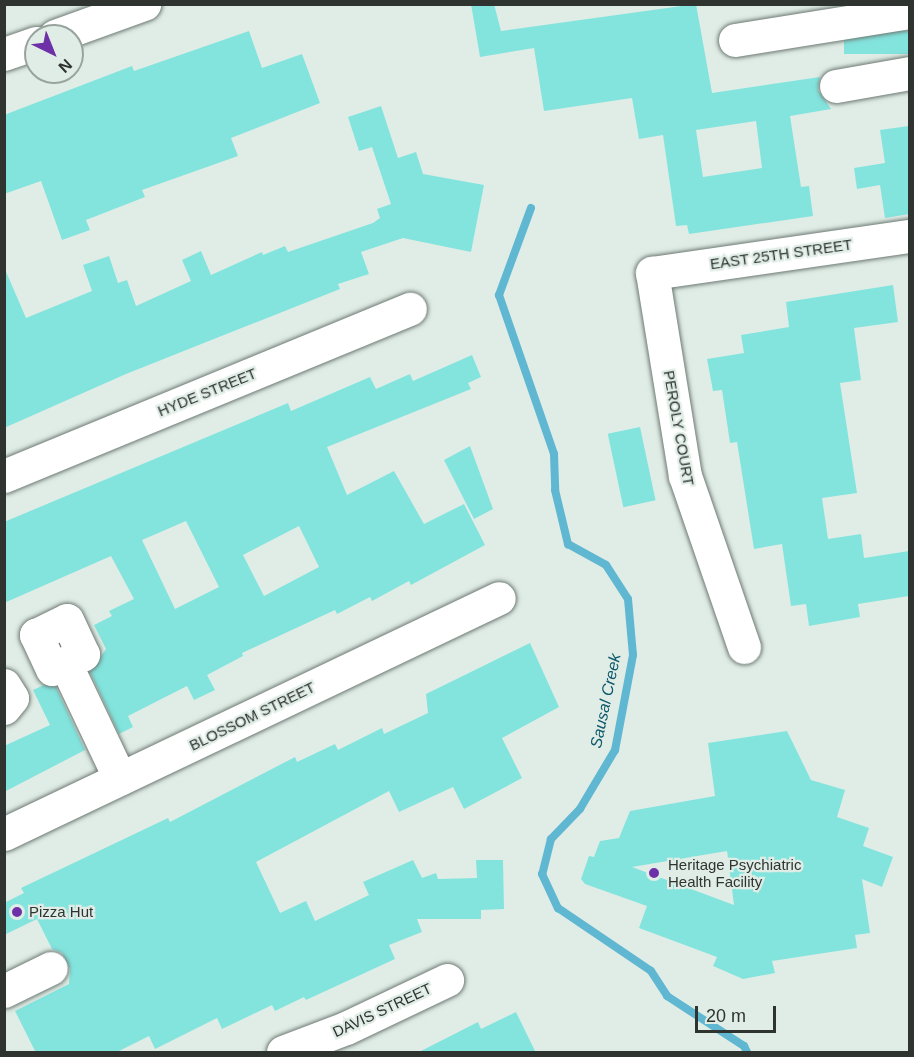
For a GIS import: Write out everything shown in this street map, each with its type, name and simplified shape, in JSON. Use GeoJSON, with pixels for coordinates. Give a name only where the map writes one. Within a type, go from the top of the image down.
{"type":"FeatureCollection","features":[{"type":"Feature","properties":{"kind":"street"},"geometry":{"type":"LineString","coordinates":[[84,26],[144,4]]}},
{"type":"Feature","properties":{"kind":"street"},"geometry":{"type":"LineString","coordinates":[[735,40],[909,12]]}},
{"type":"Feature","properties":{"kind":"street"},"geometry":{"type":"LineString","coordinates":[[4,54],[24,47]]}},
{"type":"Feature","properties":{"kind":"street"},"geometry":{"type":"LineString","coordinates":[[836,86],[909,73]]}},
{"type":"Feature","properties":{"kind":"street","name":"EAST 25TH STREET"},"geometry":{"type":"LineString","coordinates":[[652,273],[909,236]]}},
{"type":"Feature","properties":{"kind":"street","name":"PEROLY COURT"},"geometry":{"type":"LineString","coordinates":[[652,273],[685,476],[744,647]]}},
{"type":"Feature","properties":{"kind":"street","name":"HYDE STREET"},"geometry":{"type":"LineString","coordinates":[[4,476],[410,309]]}},
{"type":"Feature","properties":{"kind":"street","name":"BLOSSOM STREET"},"geometry":{"type":"LineString","coordinates":[[4,834],[499,598]]}},
{"type":"Feature","properties":{"kind":"street"},"geometry":{"type":"LineString","coordinates":[[65,663],[120,779]]}},
{"type":"Feature","properties":{"kind":"street"},"geometry":{"type":"LineString","coordinates":[[4,685],[12,698],[4,708]]}},
{"type":"Feature","properties":{"kind":"street"},"geometry":{"type":"LineString","coordinates":[[4,991],[51,968]]}},
{"type":"Feature","properties":{"kind":"street","name":"DAVIS STREET"},"geometry":{"type":"LineString","coordinates":[[284,1053],[346,1028],[447,980]]}},
{"type":"Feature","properties":{"kind":"building"},"geometry":{"type":"Polygon","coordinates":[[[471,4],[494,4],[501,31],[696,4],[712,93],[820,77],[818,90],[831,109],[790,116],[801,187],[809,186],[813,216],[689,234],[687,225],[676,226],[663,135],[639,139],[632,98],[544,111],[534,48],[480,57],[471,4]],[[756,121],[696,130],[703,177],[762,168],[756,121]]]}},
{"type":"Feature","properties":{"kind":"building"},"geometry":{"type":"Polygon","coordinates":[[[249,31],[262,68],[302,54],[320,103],[231,138],[238,156],[142,190],[145,197],[86,220],[90,230],[62,240],[41,181],[4,194],[4,115],[132,66],[134,71],[249,31]]]}},
{"type":"Feature","properties":{"kind":"building"},"geometry":{"type":"Polygon","coordinates":[[[844,31],[909,31],[909,54],[844,54],[844,31]]]}},
{"type":"Feature","properties":{"kind":"building"},"geometry":{"type":"Polygon","coordinates":[[[381,106],[398,158],[416,152],[423,174],[484,185],[471,252],[403,238],[361,252],[369,274],[338,284],[340,289],[126,374],[4,428],[4,267],[26,318],[92,291],[83,265],[109,256],[118,283],[127,280],[136,306],[191,281],[182,260],[201,251],[211,275],[262,252],[263,255],[285,246],[288,252],[373,223],[380,218],[377,209],[391,204],[372,147],[359,151],[348,117],[381,106]]]}},
{"type":"Feature","properties":{"kind":"building"},"geometry":{"type":"Polygon","coordinates":[[[909,126],[909,214],[885,218],[880,185],[857,189],[854,168],[885,163],[880,130],[909,126]]]}},
{"type":"Feature","properties":{"kind":"building"},"geometry":{"type":"Polygon","coordinates":[[[893,285],[898,322],[854,328],[861,380],[840,383],[857,493],[822,498],[828,539],[861,534],[864,558],[909,551],[909,596],[858,604],[860,617],[809,626],[806,604],[791,606],[782,544],[754,549],[737,442],[730,443],[722,390],[713,391],[707,359],[744,353],[741,335],[789,327],[786,302],[893,285]]]}},
{"type":"Feature","properties":{"kind":"building"},"geometry":{"type":"Polygon","coordinates":[[[472,355],[481,377],[468,383],[471,389],[327,447],[347,495],[394,471],[424,524],[464,504],[485,545],[411,585],[409,581],[372,601],[370,597],[337,614],[335,610],[242,653],[243,656],[207,675],[215,690],[194,700],[187,686],[128,716],[133,727],[119,734],[90,672],[106,649],[94,625],[112,616],[109,611],[134,599],[111,556],[4,603],[4,522],[288,403],[291,411],[370,377],[376,389],[410,374],[413,381],[472,355]],[[186,521],[142,540],[175,609],[219,587],[186,521]],[[299,526],[243,555],[264,596],[319,567],[299,526]]]}},
{"type":"Feature","properties":{"kind":"building"},"geometry":{"type":"Polygon","coordinates":[[[640,427],[656,500],[623,507],[608,434],[640,427]]]}},
{"type":"Feature","properties":{"kind":"building"},"geometry":{"type":"Polygon","coordinates":[[[470,446],[493,509],[474,519],[444,460],[470,446]]]}},
{"type":"Feature","properties":{"kind":"building"},"geometry":{"type":"Polygon","coordinates":[[[530,643],[559,707],[502,738],[522,778],[464,809],[453,787],[399,812],[389,791],[256,862],[280,913],[306,901],[315,921],[369,895],[363,882],[413,860],[422,878],[436,873],[438,879],[477,878],[476,860],[503,860],[504,909],[481,910],[481,919],[417,919],[422,932],[389,945],[395,959],[306,1000],[304,997],[275,1011],[272,1005],[222,1029],[217,1018],[155,1049],[149,1036],[115,1053],[36,1053],[15,1011],[69,984],[70,969],[62,953],[52,949],[37,919],[4,935],[4,903],[24,893],[21,888],[168,818],[170,822],[295,757],[297,762],[335,744],[338,750],[382,728],[384,734],[428,713],[426,694],[530,643]]]}},
{"type":"Feature","properties":{"kind":"building"},"geometry":{"type":"Polygon","coordinates":[[[44,685],[56,687],[85,750],[4,792],[4,746],[50,725],[33,690],[44,685]]]}},
{"type":"Feature","properties":{"kind":"building"},"geometry":{"type":"Polygon","coordinates":[[[787,731],[811,780],[845,790],[837,817],[869,828],[863,846],[893,857],[882,887],[862,879],[870,933],[855,935],[857,948],[772,961],[775,973],[743,979],[713,966],[717,957],[639,928],[647,906],[585,884],[581,879],[589,856],[594,857],[600,841],[619,838],[630,811],[715,796],[708,743],[787,731]],[[727,851],[632,867],[734,905],[727,851]]]}},
{"type":"Feature","properties":{"kind":"building"},"geometry":{"type":"Polygon","coordinates":[[[516,1012],[536,1053],[417,1053],[478,1022],[481,1029],[516,1012]]]}},
{"type":"Feature","properties":{"kind":"waterway","name":"Sausal Creek"},"geometry":{"type":"LineString","coordinates":[[531,208],[499,295],[554,454],[555,490],[568,544],[606,565],[628,599],[633,655],[615,750],[580,809],[551,839],[542,874],[558,908],[651,971],[667,996],[744,1046],[747,1052]]}},
{"type":"Feature","properties":{"kind":"place","name":"Heritage Psychiatric Health Facility"},"geometry":{"type":"Point","coordinates":[654,873]}},
{"type":"Feature","properties":{"kind":"place","name":"Pizza Hut"},"geometry":{"type":"Point","coordinates":[17,912]}}]}
